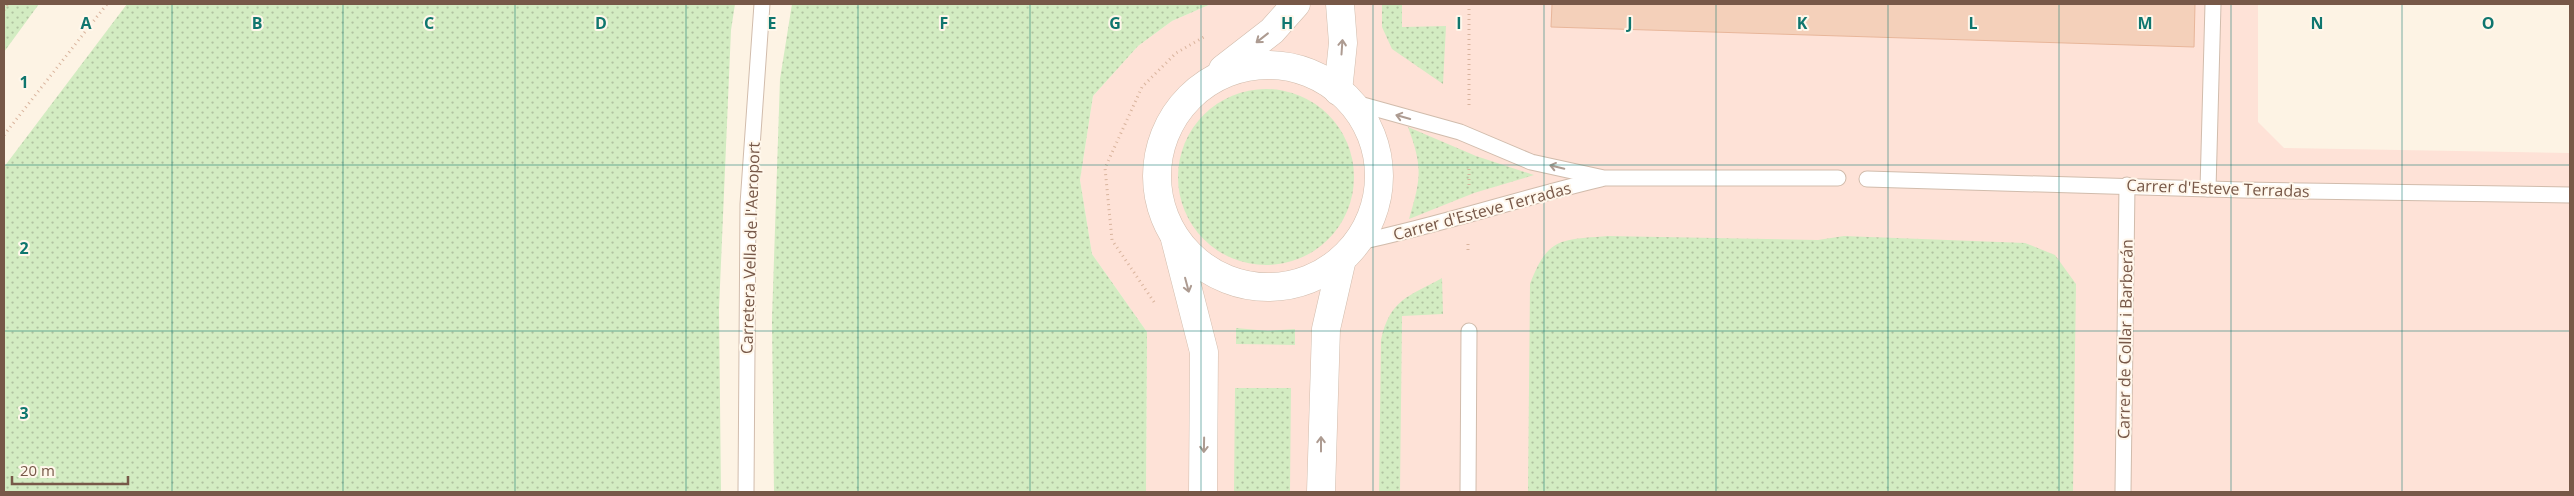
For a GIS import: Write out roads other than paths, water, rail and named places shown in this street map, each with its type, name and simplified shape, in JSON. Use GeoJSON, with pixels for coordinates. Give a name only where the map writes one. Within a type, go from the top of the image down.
{"type":"FeatureCollection","features":[{"type":"Feature","properties":{"kind":"street"},"geometry":{"type":"LineString","coordinates":[[1203,492],[1204,352],[1174,237],[1157,191],[1157,164],[1163,138],[1190,96],[1272,31],[1296,4]]}},
{"type":"Feature","properties":{"kind":"street"},"geometry":{"type":"LineString","coordinates":[[1340,4],[1345,96]]}},
{"type":"Feature","properties":{"kind":"street"},"geometry":{"type":"LineString","coordinates":[[1190,96],[1215,78],[1251,66],[1286,66],[1322,78],[1345,96],[1364,118],[1378,156],[1375,208],[1350,250],[1326,329],[1321,492]]}},
{"type":"Feature","properties":{"kind":"street"},"geometry":{"type":"LineString","coordinates":[[1174,237],[1209,272],[1237,284],[1268,288],[1306,282],[1330,270],[1350,250]]}},
{"type":"Feature","properties":{"kind":"lane","name":"Carretera Vella de l'Aeroport"},"geometry":{"type":"LineString","coordinates":[[746,492],[748,204],[762,4]]}},
{"type":"Feature","properties":{"kind":"lane"},"geometry":{"type":"LineString","coordinates":[[2208,189],[2213,4]]}},
{"type":"Feature","properties":{"kind":"lane","name":"Carrer d'Esteve Terradas"},"geometry":{"type":"LineString","coordinates":[[1345,96],[1460,132],[1531,162],[1604,178],[1838,178]]}},
{"type":"Feature","properties":{"kind":"lane","name":"Carrer d'Esteve Terradas"},"geometry":{"type":"LineString","coordinates":[[1350,250],[1530,196],[1604,178]]}},
{"type":"Feature","properties":{"kind":"lane","name":"Carrer d'Esteve Terradas"},"geometry":{"type":"LineString","coordinates":[[1867,179],[2127,185],[2208,189],[2570,195]]}},
{"type":"Feature","properties":{"kind":"lane","name":"Carrer de Collar i Barberán"},"geometry":{"type":"LineString","coordinates":[[2123,492],[2127,185]]}},
{"type":"Feature","properties":{"kind":"lane"},"geometry":{"type":"LineString","coordinates":[[1468,492],[1469,331]]}}]}
